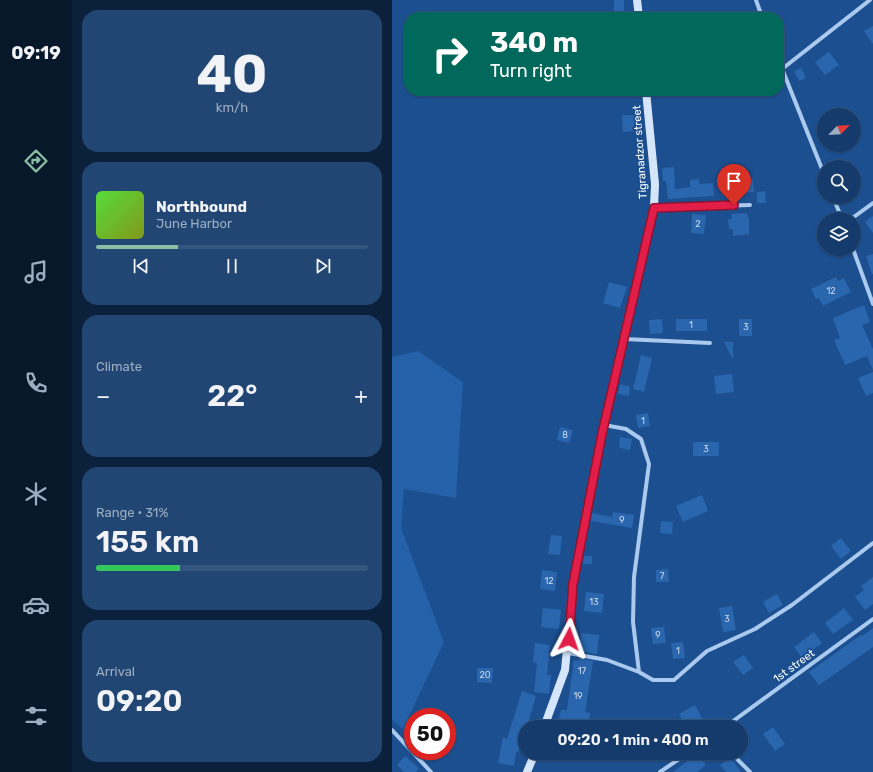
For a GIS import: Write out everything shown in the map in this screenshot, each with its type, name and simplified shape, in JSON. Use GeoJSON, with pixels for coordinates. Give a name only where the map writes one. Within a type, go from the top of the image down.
{"type":"FeatureCollection","features":[{"type":"Feature","properties":{"kind":"main road"},"geometry":{"type":"LineString","coordinates":[[637,0],[638,12]]}},
{"type":"Feature","properties":{"kind":"main road","name":"Tigranadzor street"},"geometry":{"type":"LineString","coordinates":[[547,720],[565,670],[568,652],[573,584],[604,424],[654,208],[655,184],[646,96]]}},
{"type":"Feature","properties":{"kind":"main road"},"geometry":{"type":"LineString","coordinates":[[527,772],[532,760]]}},
{"type":"Feature","properties":{"kind":"street"},"geometry":{"type":"LineString","coordinates":[[756,0],[760,12]]}},
{"type":"Feature","properties":{"kind":"street"},"geometry":{"type":"LineString","coordinates":[[784,67],[870,0]]}},
{"type":"Feature","properties":{"kind":"street"},"geometry":{"type":"LineString","coordinates":[[784,74],[818,160]]}},
{"type":"Feature","properties":{"kind":"street"},"geometry":{"type":"LineString","coordinates":[[861,212],[873,203]]}},
{"type":"Feature","properties":{"kind":"street"},"geometry":{"type":"LineString","coordinates":[[654,208],[750,205]]}},
{"type":"Feature","properties":{"kind":"street"},"geometry":{"type":"LineString","coordinates":[[856,256],[873,304]]}},
{"type":"Feature","properties":{"kind":"street"},"geometry":{"type":"LineString","coordinates":[[624,339],[710,343]]}},
{"type":"Feature","properties":{"kind":"street"},"geometry":{"type":"LineString","coordinates":[[604,424],[626,429],[641,439],[649,464],[634,577],[632,622],[639,672]]}},
{"type":"Feature","properties":{"kind":"street"},"geometry":{"type":"LineString","coordinates":[[568,652],[607,660],[639,672],[653,680],[674,680],[708,651],[755,629],[792,604],[873,543]]}},
{"type":"Feature","properties":{"kind":"street","name":"1st street"},"geometry":{"type":"LineString","coordinates":[[735,720],[873,619]]}},
{"type":"Feature","properties":{"kind":"street"},"geometry":{"type":"LineString","coordinates":[[392,730],[431,772]]}},
{"type":"Feature","properties":{"kind":"street"},"geometry":{"type":"LineString","coordinates":[[660,772],[678,760]]}},
{"type":"Feature","properties":{"kind":"street"},"geometry":{"type":"LineString","coordinates":[[738,760],[750,772]]}},
{"type":"Feature","properties":{"kind":"shaded area"},"geometry":{"type":"Polygon","coordinates":[[[418,351],[463,382],[456,498],[404,489],[401,528],[444,642],[413,708],[404,708],[403,729],[392,720],[392,357],[418,351]]]}},
{"type":"Feature","properties":{"kind":"building"},"geometry":{"type":"Polygon","coordinates":[[[614,0],[624,0],[624,12],[614,12],[614,0]]]}},
{"type":"Feature","properties":{"kind":"building"},"geometry":{"type":"Polygon","coordinates":[[[873,26],[873,44],[864,31],[873,26]]]}},
{"type":"Feature","properties":{"kind":"building"},"geometry":{"type":"Polygon","coordinates":[[[829,52],[839,65],[825,75],[815,62],[829,52]]]}},
{"type":"Feature","properties":{"kind":"building"},"geometry":{"type":"Polygon","coordinates":[[[801,68],[806,78],[799,81],[794,71],[801,68]]]}},
{"type":"Feature","properties":{"kind":"building"},"geometry":{"type":"Polygon","coordinates":[[[622,115],[634,115],[635,131],[623,132],[622,115]]]}},
{"type":"Feature","properties":{"kind":"building"},"geometry":{"type":"Polygon","coordinates":[[[674,167],[675,189],[690,187],[690,180],[699,179],[699,184],[713,183],[714,196],[668,199],[666,181],[663,181],[662,168],[674,167]]]}},
{"type":"Feature","properties":{"kind":"building"},"geometry":{"type":"Polygon","coordinates":[[[753,179],[754,192],[739,193],[738,180],[753,179]]]}},
{"type":"Feature","properties":{"kind":"building"},"geometry":{"type":"Polygon","coordinates":[[[765,191],[766,203],[757,203],[757,192],[765,191]]]}},
{"type":"Feature","properties":{"kind":"building"},"geometry":{"type":"Polygon","coordinates":[[[747,213],[749,218],[749,234],[733,236],[733,229],[729,229],[728,219],[732,219],[731,214],[747,213]]]}},
{"type":"Feature","properties":{"kind":"building"},"geometry":{"type":"Polygon","coordinates":[[[692,214],[706,215],[704,234],[691,233],[692,214]]]}},
{"type":"Feature","properties":{"kind":"building"},"geometry":{"type":"Polygon","coordinates":[[[873,216],[873,233],[865,222],[873,216]]]}},
{"type":"Feature","properties":{"kind":"building"},"geometry":{"type":"Polygon","coordinates":[[[873,254],[873,274],[872,274],[866,256],[873,254]]]}},
{"type":"Feature","properties":{"kind":"building"},"geometry":{"type":"Polygon","coordinates":[[[836,277],[838,281],[844,278],[851,292],[823,306],[819,298],[816,299],[811,289],[836,277]]]}},
{"type":"Feature","properties":{"kind":"building"},"geometry":{"type":"Polygon","coordinates":[[[609,282],[627,287],[620,308],[603,303],[609,282]]]}},
{"type":"Feature","properties":{"kind":"building"},"geometry":{"type":"Polygon","coordinates":[[[864,305],[870,322],[862,325],[873,349],[873,370],[867,356],[845,365],[834,340],[840,338],[833,318],[864,305]]]}},
{"type":"Feature","properties":{"kind":"building"},"geometry":{"type":"Polygon","coordinates":[[[662,319],[663,333],[650,334],[649,320],[662,319]]]}},
{"type":"Feature","properties":{"kind":"building"},"geometry":{"type":"Polygon","coordinates":[[[676,319],[707,319],[707,331],[676,331],[676,319]]]}},
{"type":"Feature","properties":{"kind":"building"},"geometry":{"type":"Polygon","coordinates":[[[739,319],[752,319],[752,336],[739,336],[739,319]]]}},
{"type":"Feature","properties":{"kind":"building"},"geometry":{"type":"Polygon","coordinates":[[[724,342],[733,342],[733,360],[724,342]]]}},
{"type":"Feature","properties":{"kind":"building"},"geometry":{"type":"Polygon","coordinates":[[[641,355],[652,358],[644,392],[633,389],[641,355]]]}},
{"type":"Feature","properties":{"kind":"building"},"geometry":{"type":"Polygon","coordinates":[[[873,372],[873,393],[866,396],[858,378],[873,372]]]}},
{"type":"Feature","properties":{"kind":"building"},"geometry":{"type":"Polygon","coordinates":[[[732,374],[734,392],[716,394],[714,376],[732,374]]]}},
{"type":"Feature","properties":{"kind":"building"},"geometry":{"type":"Polygon","coordinates":[[[620,384],[630,387],[629,396],[618,394],[620,384]]]}},
{"type":"Feature","properties":{"kind":"building"},"geometry":{"type":"Polygon","coordinates":[[[648,413],[650,426],[638,428],[636,415],[648,413]]]}},
{"type":"Feature","properties":{"kind":"building"},"geometry":{"type":"Polygon","coordinates":[[[560,427],[573,430],[569,443],[557,440],[560,427]]]}},
{"type":"Feature","properties":{"kind":"building"},"geometry":{"type":"Polygon","coordinates":[[[620,437],[632,439],[630,450],[619,448],[620,437]]]}},
{"type":"Feature","properties":{"kind":"building"},"geometry":{"type":"Polygon","coordinates":[[[693,442],[719,442],[719,456],[693,456],[693,442]]]}},
{"type":"Feature","properties":{"kind":"building"},"geometry":{"type":"Polygon","coordinates":[[[702,495],[708,511],[683,522],[676,506],[702,495]]]}},
{"type":"Feature","properties":{"kind":"building"},"geometry":{"type":"Polygon","coordinates":[[[613,512],[634,515],[632,528],[591,521],[592,513],[612,517],[613,512]]]}},
{"type":"Feature","properties":{"kind":"building"},"geometry":{"type":"Polygon","coordinates":[[[661,521],[673,522],[672,534],[660,533],[661,521]]]}},
{"type":"Feature","properties":{"kind":"building"},"geometry":{"type":"Polygon","coordinates":[[[551,535],[562,536],[560,555],[548,554],[551,535]]]}},
{"type":"Feature","properties":{"kind":"building"},"geometry":{"type":"Polygon","coordinates":[[[841,538],[851,551],[841,559],[831,546],[841,538]]]}},
{"type":"Feature","properties":{"kind":"building"},"geometry":{"type":"Polygon","coordinates":[[[584,556],[592,556],[592,564],[583,564],[584,556]]]}},
{"type":"Feature","properties":{"kind":"building"},"geometry":{"type":"Polygon","coordinates":[[[668,569],[669,582],[656,582],[656,570],[668,569]]]}},
{"type":"Feature","properties":{"kind":"building"},"geometry":{"type":"Polygon","coordinates":[[[542,570],[557,572],[555,591],[540,589],[542,570]]]}},
{"type":"Feature","properties":{"kind":"building"},"geometry":{"type":"Polygon","coordinates":[[[873,577],[873,604],[865,610],[855,597],[864,590],[861,586],[873,577]]]}},
{"type":"Feature","properties":{"kind":"building"},"geometry":{"type":"Polygon","coordinates":[[[586,592],[604,594],[602,613],[584,611],[586,592]]]}},
{"type":"Feature","properties":{"kind":"building"},"geometry":{"type":"Polygon","coordinates":[[[777,594],[783,605],[769,613],[763,602],[777,594]]]}},
{"type":"Feature","properties":{"kind":"building"},"geometry":{"type":"Polygon","coordinates":[[[732,606],[736,630],[723,632],[719,608],[732,606]]]}},
{"type":"Feature","properties":{"kind":"building"},"geometry":{"type":"Polygon","coordinates":[[[543,608],[561,610],[559,629],[541,627],[543,608]]]}},
{"type":"Feature","properties":{"kind":"building"},"geometry":{"type":"Polygon","coordinates":[[[844,608],[853,620],[833,634],[825,623],[844,608]]]}},
{"type":"Feature","properties":{"kind":"building"},"geometry":{"type":"Polygon","coordinates":[[[664,627],[666,643],[653,644],[651,628],[664,627]]]}},
{"type":"Feature","properties":{"kind":"building"},"geometry":{"type":"Polygon","coordinates":[[[873,628],[873,647],[819,685],[809,672],[873,628]]]}},
{"type":"Feature","properties":{"kind":"building"},"geometry":{"type":"Polygon","coordinates":[[[814,632],[822,643],[802,658],[794,647],[814,632]]]}},
{"type":"Feature","properties":{"kind":"building"},"geometry":{"type":"Polygon","coordinates":[[[581,633],[599,635],[597,654],[579,651],[581,633]]]}},
{"type":"Feature","properties":{"kind":"building"},"geometry":{"type":"Polygon","coordinates":[[[683,642],[685,658],[673,659],[671,643],[683,642]]]}},
{"type":"Feature","properties":{"kind":"building"},"geometry":{"type":"Polygon","coordinates":[[[535,643],[550,645],[547,675],[551,675],[549,694],[534,692],[537,663],[533,662],[535,643]]]}},
{"type":"Feature","properties":{"kind":"building"},"geometry":{"type":"Polygon","coordinates":[[[744,655],[753,668],[743,675],[733,662],[744,655]]]}},
{"type":"Feature","properties":{"kind":"building"},"geometry":{"type":"Polygon","coordinates":[[[578,658],[593,661],[585,712],[590,713],[589,720],[559,720],[561,710],[567,710],[574,660],[578,661],[578,658]]]}},
{"type":"Feature","properties":{"kind":"building"},"geometry":{"type":"Polygon","coordinates":[[[477,668],[493,668],[492,683],[477,682],[477,668]]]}},
{"type":"Feature","properties":{"kind":"building"},"geometry":{"type":"Polygon","coordinates":[[[522,691],[536,696],[529,720],[518,720],[518,751],[516,752],[514,766],[498,763],[503,737],[507,739],[522,691]]]}},
{"type":"Feature","properties":{"kind":"building"},"geometry":{"type":"Polygon","coordinates":[[[695,705],[703,720],[682,720],[679,714],[695,705]]]}},
{"type":"Feature","properties":{"kind":"building"},"geometry":{"type":"Polygon","coordinates":[[[773,727],[785,744],[775,751],[763,734],[773,727]]]}},
{"type":"Feature","properties":{"kind":"building"},"geometry":{"type":"Polygon","coordinates":[[[404,757],[404,760],[410,760],[419,768],[416,772],[404,772],[397,765],[404,757]]]}},
{"type":"Feature","properties":{"kind":"building"},"geometry":{"type":"Polygon","coordinates":[[[689,760],[702,760],[706,765],[697,772],[673,772],[689,760]]]}},
{"type":"Feature","properties":{"kind":"building"},"geometry":{"type":"Polygon","coordinates":[[[728,760],[732,760],[741,772],[726,772],[720,765],[728,760]]]}},
{"type":"Feature","properties":{"kind":"route"},"geometry":{"type":"LineString","coordinates":[[569,639],[573,584],[602,434],[654,208],[734,205]]}}]}
